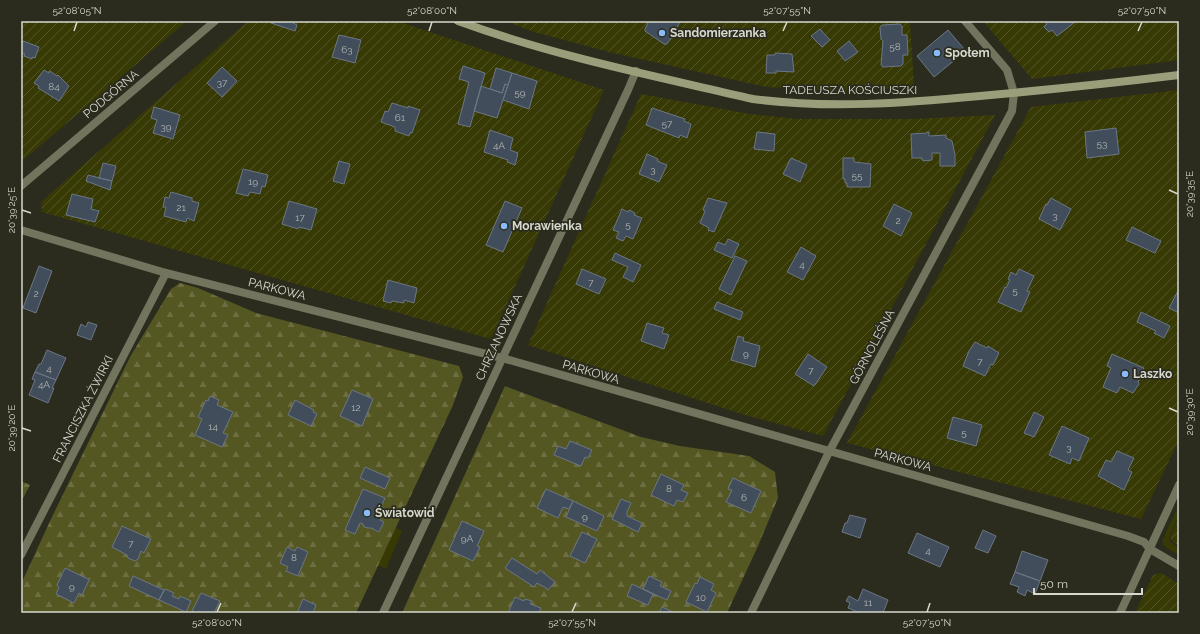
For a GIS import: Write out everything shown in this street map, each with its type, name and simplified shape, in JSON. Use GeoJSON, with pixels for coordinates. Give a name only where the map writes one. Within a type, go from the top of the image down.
{"type":"FeatureCollection","features":[{"type":"Feature","properties":{"kind":"street","name":"PODGÓRNA"},"geometry":{"type":"LineString","coordinates":[[21,186],[215,21]]}},
{"type":"Feature","properties":{"kind":"street","name":"TADEUSZA KOŚCIUSZKI"},"geometry":{"type":"LineString","coordinates":[[458,21],[499,36],[545,49],[753,99],[786,103],[847,104],[917,102],[1179,75]]}},
{"type":"Feature","properties":{"kind":"street"},"geometry":{"type":"LineString","coordinates":[[965,21],[1008,70],[1014,93]]}},
{"type":"Feature","properties":{"kind":"street","name":"CHRZANOWSKA"},"geometry":{"type":"LineString","coordinates":[[383,613],[636,71]]}},
{"type":"Feature","properties":{"kind":"street","name":"GÓRNOLEŚNA"},"geometry":{"type":"LineString","coordinates":[[751,613],[829,452],[1012,111],[1014,93]]}},
{"type":"Feature","properties":{"kind":"street","name":"PARKOWA"},"geometry":{"type":"LineString","coordinates":[[21,230],[166,273],[502,358],[1128,536],[1144,542],[1150,549],[1179,566]]}},
{"type":"Feature","properties":{"kind":"street","name":"FRANCISZKA ŻWIRKI"},"geometry":{"type":"LineString","coordinates":[[21,555],[166,273]]}},
{"type":"Feature","properties":{"kind":"street"},"geometry":{"type":"LineString","coordinates":[[1120,613],[1179,485]]}},
{"type":"Feature","properties":{"kind":"shaded area"},"geometry":{"type":"Polygon","coordinates":[[[21,21],[187,21],[21,162],[21,21]]]}},
{"type":"Feature","properties":{"kind":"shaded area"},"geometry":{"type":"Polygon","coordinates":[[[248,21],[397,21],[604,90],[491,339],[42,212],[41,202],[248,21]]]}},
{"type":"Feature","properties":{"kind":"shaded area"},"geometry":{"type":"Polygon","coordinates":[[[506,21],[910,21],[914,87],[843,91],[766,87],[609,52],[534,32],[506,21]]]}},
{"type":"Feature","properties":{"kind":"shaded area"},"geometry":{"type":"Polygon","coordinates":[[[983,21],[1179,21],[1179,60],[1032,79],[983,21]]]}},
{"type":"Feature","properties":{"kind":"shaded area"},"geometry":{"type":"Polygon","coordinates":[[[1179,90],[1179,440],[1141,519],[847,443],[1031,107],[1179,90]]]}},
{"type":"Feature","properties":{"kind":"shaded area"},"geometry":{"type":"Polygon","coordinates":[[[641,94],[750,114],[797,119],[913,119],[995,115],[823,436],[745,415],[528,345],[641,94]]]}},
{"type":"Feature","properties":{"kind":"shaded area"},"geometry":{"type":"Polygon","coordinates":[[[1179,505],[1179,515],[1169,537],[1170,542],[1179,548],[1179,555],[1165,547],[1162,541],[1179,505]]]}},
{"type":"Feature","properties":{"kind":"shaded area"},"geometry":{"type":"Polygon","coordinates":[[[1179,518],[1179,546],[1172,541],[1170,537],[1179,518]]]}},
{"type":"Feature","properties":{"kind":"shaded area"},"geometry":{"type":"Polygon","coordinates":[[[390,525],[402,531],[386,569],[330,542],[390,525]]]}},
{"type":"Feature","properties":{"kind":"shaded area"},"geometry":{"type":"Polygon","coordinates":[[[1161,573],[1179,584],[1179,613],[1135,613],[1153,575],[1161,573]]]}},
{"type":"Feature","properties":{"kind":"green space"},"geometry":{"type":"Polygon","coordinates":[[[180,283],[198,288],[256,313],[459,366],[463,377],[453,405],[356,613],[21,613],[21,584],[51,519],[130,357],[171,289],[180,283]]]}},
{"type":"Feature","properties":{"kind":"green space"},"geometry":{"type":"Polygon","coordinates":[[[505,386],[641,437],[680,446],[749,456],[775,472],[778,498],[727,613],[402,613],[505,386]]]}},
{"type":"Feature","properties":{"kind":"green space"},"geometry":{"type":"Polygon","coordinates":[[[21,481],[30,485],[21,502],[21,481]]]}},
{"type":"Feature","properties":{"kind":"building"},"geometry":{"type":"Polygon","coordinates":[[[272,21],[294,21],[293,23],[297,25],[295,31],[271,23],[272,21]]]}},
{"type":"Feature","properties":{"kind":"building","name":"Sandomierzanka"},"geometry":{"type":"Polygon","coordinates":[[[647,21],[679,21],[676,29],[678,35],[675,38],[671,38],[667,44],[664,44],[645,31],[648,23],[647,21]]]}},
{"type":"Feature","properties":{"kind":"building"},"geometry":{"type":"Polygon","coordinates":[[[1044,21],[1075,22],[1057,36],[1052,30],[1049,32],[1044,27],[1047,24],[1044,21]]]}},
{"type":"Feature","properties":{"kind":"building"},"geometry":{"type":"Polygon","coordinates":[[[900,24],[902,26],[902,35],[907,35],[908,55],[903,55],[903,64],[901,66],[883,67],[881,65],[883,41],[881,39],[880,27],[882,25],[900,24]]]}},
{"type":"Feature","properties":{"kind":"building"},"geometry":{"type":"Polygon","coordinates":[[[820,29],[830,40],[822,47],[811,36],[820,29]]]}},
{"type":"Feature","properties":{"kind":"building"},"geometry":{"type":"Polygon","coordinates":[[[948,30],[965,50],[967,50],[934,77],[917,56],[948,30]]]}},
{"type":"Feature","properties":{"kind":"building"},"geometry":{"type":"Polygon","coordinates":[[[339,35],[361,40],[355,63],[332,57],[339,35]]]}},
{"type":"Feature","properties":{"kind":"building"},"geometry":{"type":"Polygon","coordinates":[[[23,41],[39,47],[35,58],[32,57],[32,59],[21,53],[21,45],[23,41]]]}},
{"type":"Feature","properties":{"kind":"building"},"geometry":{"type":"Polygon","coordinates":[[[849,41],[858,52],[845,61],[837,51],[849,41]]]}},
{"type":"Feature","properties":{"kind":"building"},"geometry":{"type":"Polygon","coordinates":[[[775,53],[792,54],[794,72],[776,71],[776,73],[766,73],[767,55],[775,55],[775,53]]]}},
{"type":"Feature","properties":{"kind":"building"},"geometry":{"type":"Polygon","coordinates":[[[463,66],[485,73],[470,127],[458,124],[469,82],[459,79],[463,66]]]}},
{"type":"Feature","properties":{"kind":"building"},"geometry":{"type":"Polygon","coordinates":[[[222,67],[237,81],[222,97],[207,83],[222,67]]]}},
{"type":"Feature","properties":{"kind":"building"},"geometry":{"type":"Polygon","coordinates":[[[496,68],[512,73],[508,85],[505,84],[502,93],[490,89],[496,68]]]}},
{"type":"Feature","properties":{"kind":"building"},"geometry":{"type":"Polygon","coordinates":[[[44,70],[49,73],[50,71],[57,76],[58,75],[69,86],[59,101],[38,88],[39,86],[34,83],[44,70]]]}},
{"type":"Feature","properties":{"kind":"building"},"geometry":{"type":"Polygon","coordinates":[[[512,73],[537,81],[529,109],[503,100],[512,73]]]}},
{"type":"Feature","properties":{"kind":"building"},"geometry":{"type":"Polygon","coordinates":[[[505,84],[508,85],[497,118],[474,111],[481,86],[502,93],[505,84]]]}},
{"type":"Feature","properties":{"kind":"building"},"geometry":{"type":"Polygon","coordinates":[[[392,103],[420,110],[412,133],[410,133],[409,136],[395,131],[395,127],[381,122],[385,111],[388,112],[392,103]]]}},
{"type":"Feature","properties":{"kind":"building"},"geometry":{"type":"Polygon","coordinates":[[[154,107],[180,115],[173,139],[153,133],[157,120],[151,118],[154,107]]]}},
{"type":"Feature","properties":{"kind":"building"},"geometry":{"type":"Polygon","coordinates":[[[652,108],[685,119],[684,121],[691,124],[687,138],[680,135],[679,138],[646,125],[652,108]]]}},
{"type":"Feature","properties":{"kind":"building"},"geometry":{"type":"Polygon","coordinates":[[[1116,128],[1119,154],[1087,158],[1085,132],[1116,128]]]}},
{"type":"Feature","properties":{"kind":"building"},"geometry":{"type":"Polygon","coordinates":[[[490,130],[513,138],[510,150],[518,153],[515,165],[507,162],[508,160],[484,152],[490,130]]]}},
{"type":"Feature","properties":{"kind":"building"},"geometry":{"type":"Polygon","coordinates":[[[757,132],[775,134],[774,151],[754,149],[757,132]]]}},
{"type":"Feature","properties":{"kind":"building"},"geometry":{"type":"Polygon","coordinates":[[[929,132],[929,136],[946,135],[946,138],[952,141],[955,155],[955,166],[940,166],[940,153],[932,153],[932,160],[923,161],[922,158],[912,158],[911,134],[929,132]]]}},
{"type":"Feature","properties":{"kind":"building"},"geometry":{"type":"Polygon","coordinates":[[[647,154],[658,159],[657,161],[667,165],[659,182],[639,174],[647,154]]]}},
{"type":"Feature","properties":{"kind":"building"},"geometry":{"type":"Polygon","coordinates":[[[791,158],[807,165],[800,182],[783,174],[791,158]]]}},
{"type":"Feature","properties":{"kind":"building"},"geometry":{"type":"Polygon","coordinates":[[[843,158],[854,158],[854,162],[871,164],[870,187],[847,187],[845,179],[843,179],[843,158]]]}},
{"type":"Feature","properties":{"kind":"building"},"geometry":{"type":"Polygon","coordinates":[[[339,161],[350,164],[344,184],[333,181],[339,161]]]}},
{"type":"Feature","properties":{"kind":"building"},"geometry":{"type":"Polygon","coordinates":[[[103,163],[116,166],[112,181],[99,178],[103,163]]]}},
{"type":"Feature","properties":{"kind":"building"},"geometry":{"type":"Polygon","coordinates":[[[243,169],[268,175],[265,187],[262,186],[260,194],[250,192],[248,196],[236,193],[243,169]]]}},
{"type":"Feature","properties":{"kind":"building"},"geometry":{"type":"Polygon","coordinates":[[[88,175],[112,181],[110,190],[86,181],[88,175]]]}},
{"type":"Feature","properties":{"kind":"building"},"geometry":{"type":"Polygon","coordinates":[[[171,192],[192,198],[192,201],[199,203],[194,221],[187,218],[186,222],[164,216],[166,207],[163,207],[165,197],[169,198],[171,192]]]}},
{"type":"Feature","properties":{"kind":"building"},"geometry":{"type":"Polygon","coordinates":[[[72,194],[93,199],[91,209],[99,211],[95,222],[66,215],[72,194]]]}},
{"type":"Feature","properties":{"kind":"building"},"geometry":{"type":"Polygon","coordinates":[[[708,198],[727,203],[714,232],[708,230],[709,228],[700,223],[708,198]]]}},
{"type":"Feature","properties":{"kind":"building"},"geometry":{"type":"Polygon","coordinates":[[[1051,198],[1071,209],[1060,230],[1039,219],[1046,204],[1047,205],[1051,198]]]}},
{"type":"Feature","properties":{"kind":"building"},"geometry":{"type":"Polygon","coordinates":[[[289,201],[317,209],[311,230],[299,227],[298,229],[282,224],[289,201]]]}},
{"type":"Feature","properties":{"kind":"building","name":"Morawienka"},"geometry":{"type":"Polygon","coordinates":[[[505,201],[522,208],[503,252],[486,245],[505,201]]]}},
{"type":"Feature","properties":{"kind":"building"},"geometry":{"type":"Polygon","coordinates":[[[894,204],[912,213],[901,236],[883,226],[894,204]]]}},
{"type":"Feature","properties":{"kind":"building"},"geometry":{"type":"Polygon","coordinates":[[[622,209],[628,212],[629,210],[635,213],[634,215],[642,218],[633,239],[626,236],[623,241],[616,238],[619,232],[613,230],[622,209]]]}},
{"type":"Feature","properties":{"kind":"building"},"geometry":{"type":"Polygon","coordinates":[[[1132,227],[1161,241],[1155,253],[1126,240],[1132,227]]]}},
{"type":"Feature","properties":{"kind":"building"},"geometry":{"type":"Polygon","coordinates":[[[728,239],[739,244],[732,258],[714,250],[718,242],[725,245],[728,239]]]}},
{"type":"Feature","properties":{"kind":"building"},"geometry":{"type":"Polygon","coordinates":[[[801,247],[816,256],[803,280],[787,272],[801,247]]]}},
{"type":"Feature","properties":{"kind":"building"},"geometry":{"type":"Polygon","coordinates":[[[615,253],[641,265],[633,282],[623,277],[628,267],[612,260],[615,253]]]}},
{"type":"Feature","properties":{"kind":"building"},"geometry":{"type":"Polygon","coordinates":[[[735,256],[747,261],[731,295],[719,289],[735,256]]]}},
{"type":"Feature","properties":{"kind":"building"},"geometry":{"type":"Polygon","coordinates":[[[39,266],[52,271],[36,313],[23,308],[39,266]]]}},
{"type":"Feature","properties":{"kind":"building"},"geometry":{"type":"Polygon","coordinates":[[[582,269],[606,279],[599,294],[576,284],[582,269]]]}},
{"type":"Feature","properties":{"kind":"building"},"geometry":{"type":"Polygon","coordinates":[[[1019,269],[1034,276],[1027,291],[1030,292],[1021,312],[998,302],[1010,280],[1008,279],[1011,272],[1016,275],[1019,269]]]}},
{"type":"Feature","properties":{"kind":"building"},"geometry":{"type":"Polygon","coordinates":[[[388,280],[417,288],[414,303],[404,300],[404,303],[392,301],[391,303],[383,301],[388,280]]]}},
{"type":"Feature","properties":{"kind":"building"},"geometry":{"type":"Polygon","coordinates":[[[1179,289],[1179,313],[1169,308],[1179,289]]]}},
{"type":"Feature","properties":{"kind":"building"},"geometry":{"type":"Polygon","coordinates":[[[717,302],[743,312],[740,320],[714,309],[717,302]]]}},
{"type":"Feature","properties":{"kind":"building"},"geometry":{"type":"Polygon","coordinates":[[[1141,312],[1170,326],[1164,338],[1154,333],[1156,331],[1137,322],[1141,312]]]}},
{"type":"Feature","properties":{"kind":"building"},"geometry":{"type":"Polygon","coordinates":[[[88,322],[97,325],[91,340],[77,335],[81,324],[86,327],[88,322]]]}},
{"type":"Feature","properties":{"kind":"building"},"geometry":{"type":"Polygon","coordinates":[[[647,323],[664,328],[662,333],[669,335],[664,349],[641,341],[647,323]]]}},
{"type":"Feature","properties":{"kind":"building"},"geometry":{"type":"Polygon","coordinates":[[[738,336],[744,338],[743,341],[760,346],[755,367],[731,360],[738,336]]]}},
{"type":"Feature","properties":{"kind":"building"},"geometry":{"type":"Polygon","coordinates":[[[975,342],[987,348],[988,346],[999,353],[985,376],[963,366],[969,351],[975,342]]]}},
{"type":"Feature","properties":{"kind":"building"},"geometry":{"type":"Polygon","coordinates":[[[47,350],[66,358],[56,380],[35,372],[39,364],[41,364],[47,350]]]}},
{"type":"Feature","properties":{"kind":"building"},"geometry":{"type":"Polygon","coordinates":[[[808,354],[827,367],[814,386],[795,374],[808,354]]]}},
{"type":"Feature","properties":{"kind":"building","name":"Laszko"},"geometry":{"type":"Polygon","coordinates":[[[1112,354],[1144,368],[1138,382],[1139,384],[1133,393],[1120,387],[1117,393],[1103,387],[1111,368],[1107,366],[1112,354]]]}},
{"type":"Feature","properties":{"kind":"building"},"geometry":{"type":"Polygon","coordinates":[[[35,372],[56,380],[48,403],[29,395],[35,380],[32,379],[35,372]]]}},
{"type":"Feature","properties":{"kind":"building"},"geometry":{"type":"Polygon","coordinates":[[[352,390],[373,399],[362,426],[340,416],[352,390]]]}},
{"type":"Feature","properties":{"kind":"building"},"geometry":{"type":"Polygon","coordinates":[[[210,396],[219,400],[217,405],[233,412],[223,433],[228,435],[222,447],[195,435],[202,419],[198,417],[206,400],[208,401],[210,396]]]}},
{"type":"Feature","properties":{"kind":"building"},"geometry":{"type":"Polygon","coordinates":[[[295,400],[314,410],[313,412],[317,414],[311,426],[288,415],[295,400]]]}},
{"type":"Feature","properties":{"kind":"building"},"geometry":{"type":"Polygon","coordinates":[[[1034,412],[1044,417],[1034,437],[1024,433],[1034,412]]]}},
{"type":"Feature","properties":{"kind":"building"},"geometry":{"type":"Polygon","coordinates":[[[953,417],[982,425],[976,446],[947,438],[953,417]]]}},
{"type":"Feature","properties":{"kind":"building"},"geometry":{"type":"Polygon","coordinates":[[[1062,426],[1089,438],[1079,461],[1072,458],[1070,464],[1049,455],[1062,426]]]}},
{"type":"Feature","properties":{"kind":"building"},"geometry":{"type":"Polygon","coordinates":[[[570,441],[592,450],[588,458],[585,457],[581,466],[554,455],[558,446],[566,449],[570,441]]]}},
{"type":"Feature","properties":{"kind":"building"},"geometry":{"type":"Polygon","coordinates":[[[1117,451],[1134,458],[1128,470],[1132,472],[1124,490],[1098,476],[1106,460],[1111,462],[1117,451]]]}},
{"type":"Feature","properties":{"kind":"building"},"geometry":{"type":"Polygon","coordinates":[[[365,467],[390,478],[385,489],[360,478],[365,467]]]}},
{"type":"Feature","properties":{"kind":"building"},"geometry":{"type":"Polygon","coordinates":[[[661,474],[684,485],[681,490],[688,493],[683,502],[677,500],[674,506],[651,495],[661,474]]]}},
{"type":"Feature","properties":{"kind":"building"},"geometry":{"type":"Polygon","coordinates":[[[733,478],[761,491],[751,513],[726,502],[732,490],[728,489],[733,478]]]}},
{"type":"Feature","properties":{"kind":"building","name":"Światowid"},"geometry":{"type":"Polygon","coordinates":[[[363,489],[385,498],[381,507],[385,509],[380,520],[384,522],[379,532],[371,528],[364,527],[363,524],[360,523],[355,534],[345,530],[363,489]]]}},
{"type":"Feature","properties":{"kind":"building"},"geometry":{"type":"Polygon","coordinates":[[[546,489],[573,501],[569,509],[563,507],[558,518],[537,508],[546,489]]]}},
{"type":"Feature","properties":{"kind":"building"},"geometry":{"type":"Polygon","coordinates":[[[621,499],[631,503],[627,516],[642,523],[638,532],[612,519],[621,499]]]}},
{"type":"Feature","properties":{"kind":"building"},"geometry":{"type":"Polygon","coordinates":[[[573,501],[604,516],[597,531],[566,517],[573,501]]]}},
{"type":"Feature","properties":{"kind":"building"},"geometry":{"type":"Polygon","coordinates":[[[850,515],[866,519],[860,538],[842,532],[850,515]]]}},
{"type":"Feature","properties":{"kind":"building"},"geometry":{"type":"Polygon","coordinates":[[[462,521],[484,531],[477,546],[480,547],[473,561],[449,550],[462,521]]]}},
{"type":"Feature","properties":{"kind":"building"},"geometry":{"type":"Polygon","coordinates":[[[122,526],[151,539],[144,553],[141,551],[138,559],[135,561],[112,547],[122,526]]]}},
{"type":"Feature","properties":{"kind":"building"},"geometry":{"type":"Polygon","coordinates":[[[983,530],[996,536],[988,553],[975,548],[983,530]]]}},
{"type":"Feature","properties":{"kind":"building"},"geometry":{"type":"Polygon","coordinates":[[[582,532],[597,539],[585,563],[570,556],[582,532]]]}},
{"type":"Feature","properties":{"kind":"building"},"geometry":{"type":"Polygon","coordinates":[[[917,533],[949,547],[940,567],[908,553],[917,533]]]}},
{"type":"Feature","properties":{"kind":"building"},"geometry":{"type":"Polygon","coordinates":[[[287,547],[295,551],[297,547],[308,552],[298,576],[286,571],[288,567],[280,563],[287,547]]]}},
{"type":"Feature","properties":{"kind":"building"},"geometry":{"type":"Polygon","coordinates":[[[1022,551],[1048,560],[1040,581],[1015,572],[1022,551]]]}},
{"type":"Feature","properties":{"kind":"building"},"geometry":{"type":"Polygon","coordinates":[[[512,558],[537,574],[540,570],[555,582],[548,590],[537,583],[534,587],[505,568],[512,558]]]}},
{"type":"Feature","properties":{"kind":"building"},"geometry":{"type":"Polygon","coordinates":[[[65,568],[88,579],[90,578],[82,595],[79,593],[74,603],[56,594],[59,587],[57,585],[65,568]]]}},
{"type":"Feature","properties":{"kind":"building"},"geometry":{"type":"Polygon","coordinates":[[[1015,572],[1040,581],[1035,594],[1027,590],[1025,596],[1017,592],[1019,587],[1010,584],[1015,572]]]}},
{"type":"Feature","properties":{"kind":"building"},"geometry":{"type":"Polygon","coordinates":[[[133,576],[164,590],[159,600],[129,586],[133,576]]]}},
{"type":"Feature","properties":{"kind":"building"},"geometry":{"type":"Polygon","coordinates":[[[649,576],[662,582],[660,586],[671,591],[667,600],[643,589],[649,576]]]}},
{"type":"Feature","properties":{"kind":"building"},"geometry":{"type":"Polygon","coordinates":[[[700,577],[714,584],[711,590],[716,593],[707,612],[686,602],[695,583],[697,584],[700,577]]]}},
{"type":"Feature","properties":{"kind":"building"},"geometry":{"type":"Polygon","coordinates":[[[632,584],[653,594],[648,605],[627,596],[632,584]]]}},
{"type":"Feature","properties":{"kind":"building"},"geometry":{"type":"Polygon","coordinates":[[[165,589],[174,593],[172,596],[179,599],[180,596],[191,601],[186,612],[159,600],[165,589]]]}},
{"type":"Feature","properties":{"kind":"building"},"geometry":{"type":"Polygon","coordinates":[[[863,589],[888,600],[883,613],[860,613],[848,608],[850,603],[846,601],[849,596],[858,601],[863,589]]]}},
{"type":"Feature","properties":{"kind":"building"},"geometry":{"type":"Polygon","coordinates":[[[201,593],[220,601],[214,613],[196,613],[192,611],[201,593]]]}},
{"type":"Feature","properties":{"kind":"building"},"geometry":{"type":"Polygon","coordinates":[[[515,597],[524,601],[525,599],[532,601],[530,604],[541,608],[539,613],[508,613],[515,597]]]}},
{"type":"Feature","properties":{"kind":"building"},"geometry":{"type":"Polygon","coordinates":[[[303,599],[316,605],[313,613],[297,613],[303,599]]]}},
{"type":"Feature","properties":{"kind":"building"},"geometry":{"type":"Polygon","coordinates":[[[662,607],[675,613],[659,613],[662,607]]]}},
{"type":"Feature","properties":{"kind":"place","name":"Sandomierzanka"},"geometry":{"type":"Point","coordinates":[662,33]}},
{"type":"Feature","properties":{"kind":"place","name":"Społem"},"geometry":{"type":"Point","coordinates":[937,53]}},
{"type":"Feature","properties":{"kind":"place","name":"Morawienka"},"geometry":{"type":"Point","coordinates":[504,226]}},
{"type":"Feature","properties":{"kind":"place","name":"Laszko"},"geometry":{"type":"Point","coordinates":[1125,374]}},
{"type":"Feature","properties":{"kind":"place","name":"Światowid"},"geometry":{"type":"Point","coordinates":[367,513]}}]}
